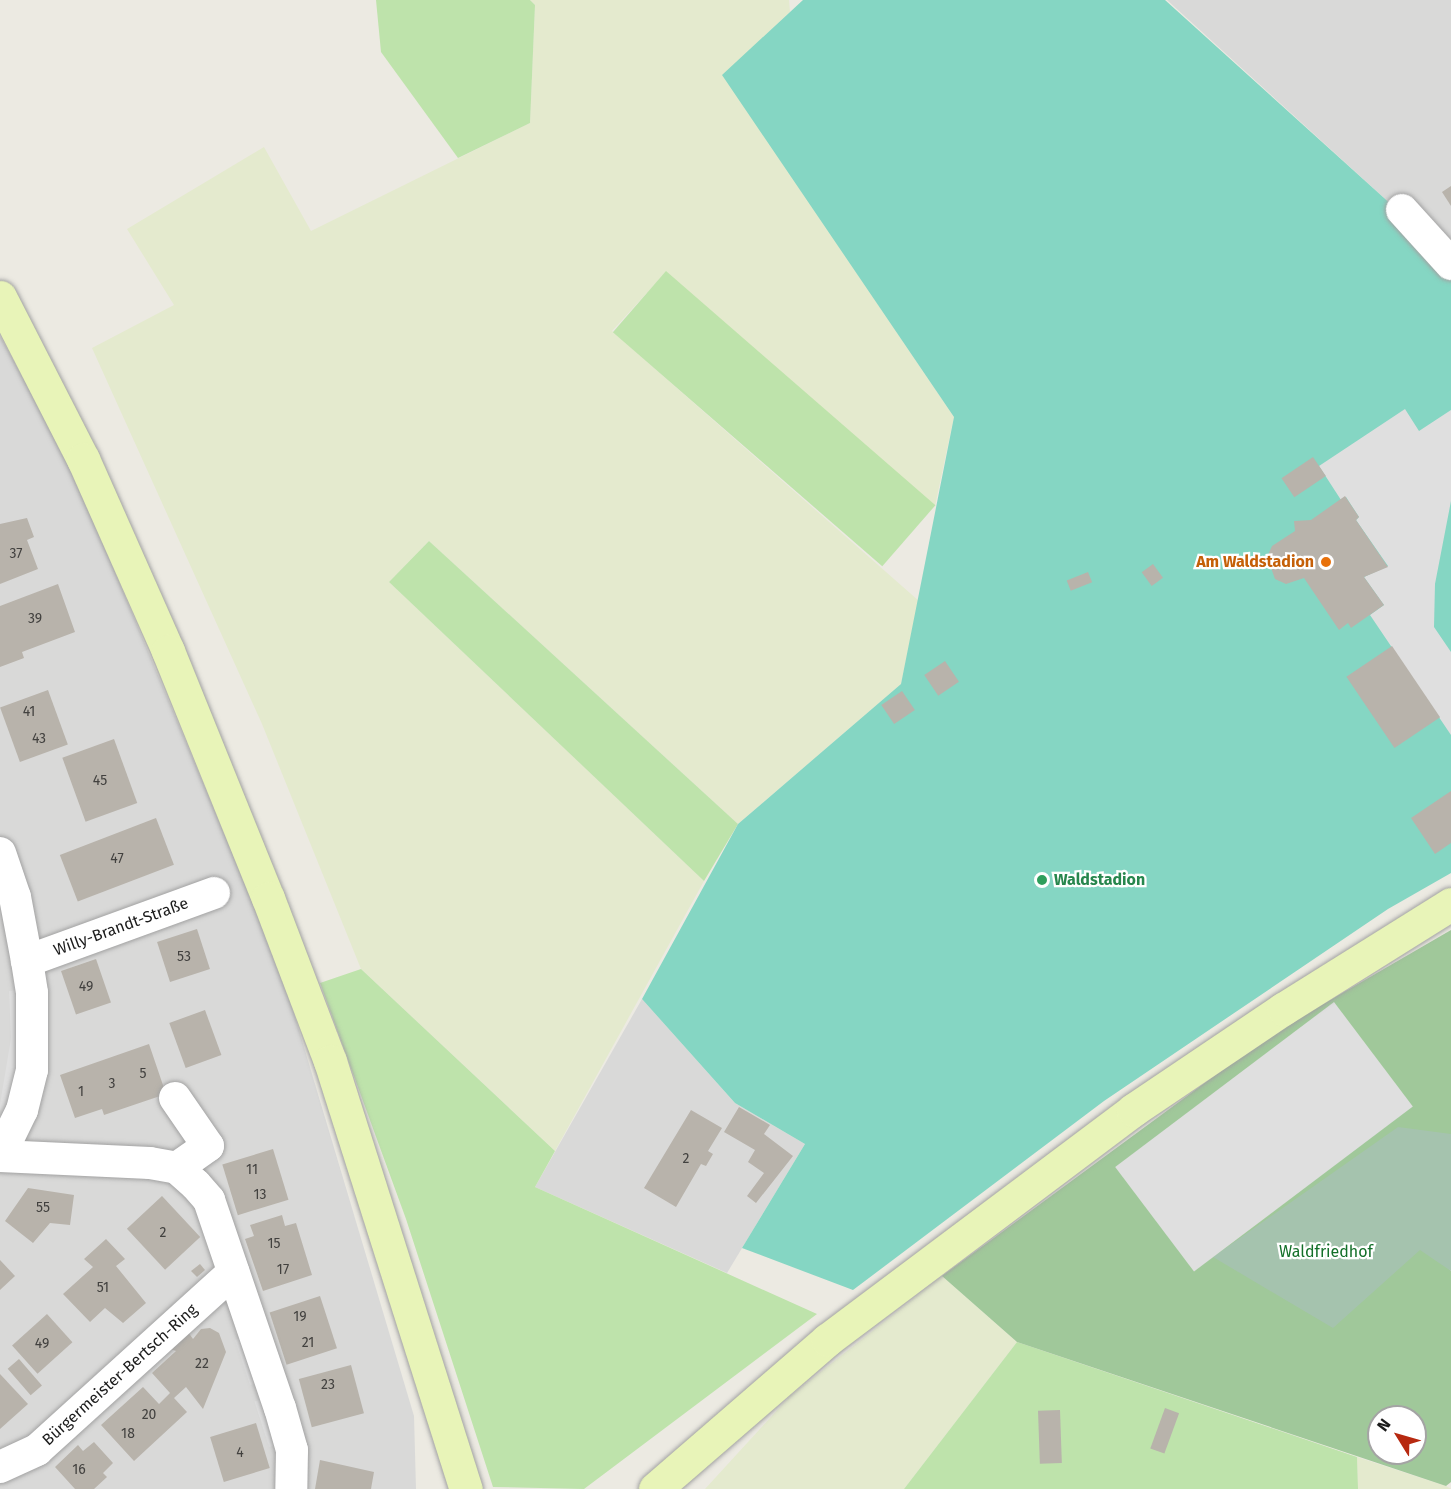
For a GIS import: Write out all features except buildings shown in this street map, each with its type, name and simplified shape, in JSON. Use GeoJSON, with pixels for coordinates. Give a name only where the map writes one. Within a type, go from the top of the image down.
{"type":"FeatureCollection","features":[{"type":"Feature","properties":{"kind":"main road"},"geometry":{"type":"LineString","coordinates":[[0,297],[83,459],[154,619],[268,898],[330,1061],[466,1489]]}},
{"type":"Feature","properties":{"kind":"main road"},"geometry":{"type":"LineString","coordinates":[[655,1489],[827,1340],[1124,1117],[1283,1009],[1451,904]]}},
{"type":"Feature","properties":{"kind":"street"},"geometry":{"type":"LineString","coordinates":[[1401,210],[1451,264]]}},
{"type":"Feature","properties":{"kind":"street"},"geometry":{"type":"LineString","coordinates":[[0,853],[15,897],[32,993],[32,1070],[22,1110],[0,1156],[150,1163],[177,1168],[209,1200],[292,1450],[291,1489]]}},
{"type":"Feature","properties":{"kind":"street","name":"Willy-Brandt-Straße"},"geometry":{"type":"LineString","coordinates":[[27,961],[214,893]]}},
{"type":"Feature","properties":{"kind":"street"},"geometry":{"type":"LineString","coordinates":[[175,1098],[208,1146],[177,1168]]}},
{"type":"Feature","properties":{"kind":"street","name":"Bürgermeister-Bertsch-Ring"},"geometry":{"type":"LineString","coordinates":[[0,1467],[37,1450],[233,1272]]}},
{"type":"Feature","properties":{"kind":"shaded area"},"geometry":{"type":"Polygon","coordinates":[[[803,0],[1165,0],[1394,207],[1451,278],[1451,873],[1388,909],[1104,1101],[853,1290],[742,1248],[805,1144],[735,1103],[642,999],[738,824],[901,684],[954,417],[722,75],[803,0]]]}},
{"type":"Feature","properties":{"kind":"shaded area"},"geometry":{"type":"Polygon","coordinates":[[[1167,0],[1451,0],[1451,278],[1394,207],[1167,0]]]}},
{"type":"Feature","properties":{"kind":"shaded area"},"geometry":{"type":"Polygon","coordinates":[[[0,336],[69,462],[281,970],[414,1416],[416,1489],[0,1489],[0,336]]]}},
{"type":"Feature","properties":{"kind":"shaded area"},"geometry":{"type":"Polygon","coordinates":[[[1405,409],[1419,431],[1451,410],[1451,501],[1435,584],[1434,627],[1451,652],[1451,735],[1370,615],[1384,605],[1364,577],[1388,566],[1356,520],[1359,517],[1346,497],[1341,500],[1319,466],[1405,409]]]}},
{"type":"Feature","properties":{"kind":"shaded area"},"geometry":{"type":"Polygon","coordinates":[[[18,990],[17,1068],[8,1113],[0,1110],[0,1104],[11,1038],[9,991],[18,990]]]}},
{"type":"Feature","properties":{"kind":"shaded area"},"geometry":{"type":"Polygon","coordinates":[[[642,999],[735,1103],[805,1144],[727,1273],[535,1187],[642,999]]]}},
{"type":"Feature","properties":{"kind":"shaded area"},"geometry":{"type":"Polygon","coordinates":[[[1334,1002],[1413,1107],[1194,1272],[1115,1167],[1334,1002]]]}},
{"type":"Feature","properties":{"kind":"shaded area"},"geometry":{"type":"Polygon","coordinates":[[[244,1337],[258,1383],[250,1385],[235,1340],[244,1337]]]}},
{"type":"Feature","properties":{"kind":"shaded area"},"geometry":{"type":"Polygon","coordinates":[[[262,1399],[277,1445],[269,1447],[254,1401],[262,1399]]]}},
{"type":"Feature","properties":{"kind":"green space"},"geometry":{"type":"Polygon","coordinates":[[[376,0],[530,0],[535,5],[530,123],[458,158],[381,52],[376,0]]]}},
{"type":"Feature","properties":{"kind":"green space"},"geometry":{"type":"Polygon","coordinates":[[[530,0],[789,0],[790,12],[723,75],[954,417],[935,506],[666,272],[612,331],[919,601],[901,684],[738,824],[429,541],[389,582],[704,881],[555,1151],[361,969],[262,724],[92,348],[174,305],[127,229],[264,147],[311,231],[530,123],[535,5],[530,0]]]}},
{"type":"Feature","properties":{"kind":"green space"},"geometry":{"type":"Polygon","coordinates":[[[666,271],[935,505],[882,566],[613,332],[666,271]]]}},
{"type":"Feature","properties":{"kind":"green space"},"geometry":{"type":"Polygon","coordinates":[[[429,541],[738,824],[704,881],[389,582],[429,541]]]}},
{"type":"Feature","properties":{"kind":"green space"},"geometry":{"type":"Polygon","coordinates":[[[1451,930],[1451,1262],[1447,1267],[1451,1271],[1451,1482],[1446,1486],[1383,1465],[1427,1465],[1427,1405],[1367,1405],[1367,1459],[1017,1342],[942,1276],[1270,1035],[1451,930]]]}},
{"type":"Feature","properties":{"kind":"green space"},"geometry":{"type":"Polygon","coordinates":[[[361,969],[555,1151],[535,1187],[817,1314],[584,1489],[493,1487],[406,1219],[320,983],[361,969]]]}},
{"type":"Feature","properties":{"kind":"green space","name":"Waldfriedhof"},"geometry":{"type":"Polygon","coordinates":[[[1398,1127],[1451,1134],[1451,1271],[1420,1250],[1333,1328],[1213,1257],[1398,1127]]]}},
{"type":"Feature","properties":{"kind":"green space"},"geometry":{"type":"Polygon","coordinates":[[[942,1276],[1017,1342],[904,1489],[705,1489],[790,1396],[942,1276]]]}},
{"type":"Feature","properties":{"kind":"green space"},"geometry":{"type":"Polygon","coordinates":[[[1017,1342],[1357,1457],[1358,1489],[904,1489],[1017,1342]]]}},
{"type":"Feature","properties":{"kind":"green space"},"geometry":{"type":"Polygon","coordinates":[[[1357,1457],[1367,1460],[1367,1465],[1382,1465],[1451,1489],[1358,1489],[1357,1457]]]}},
{"type":"Feature","properties":{"kind":"place","name":"Am Waldstadion"},"geometry":{"type":"Point","coordinates":[1326,562]}},
{"type":"Feature","properties":{"kind":"place","name":"Waldstadion"},"geometry":{"type":"Point","coordinates":[1042,880]}}]}
